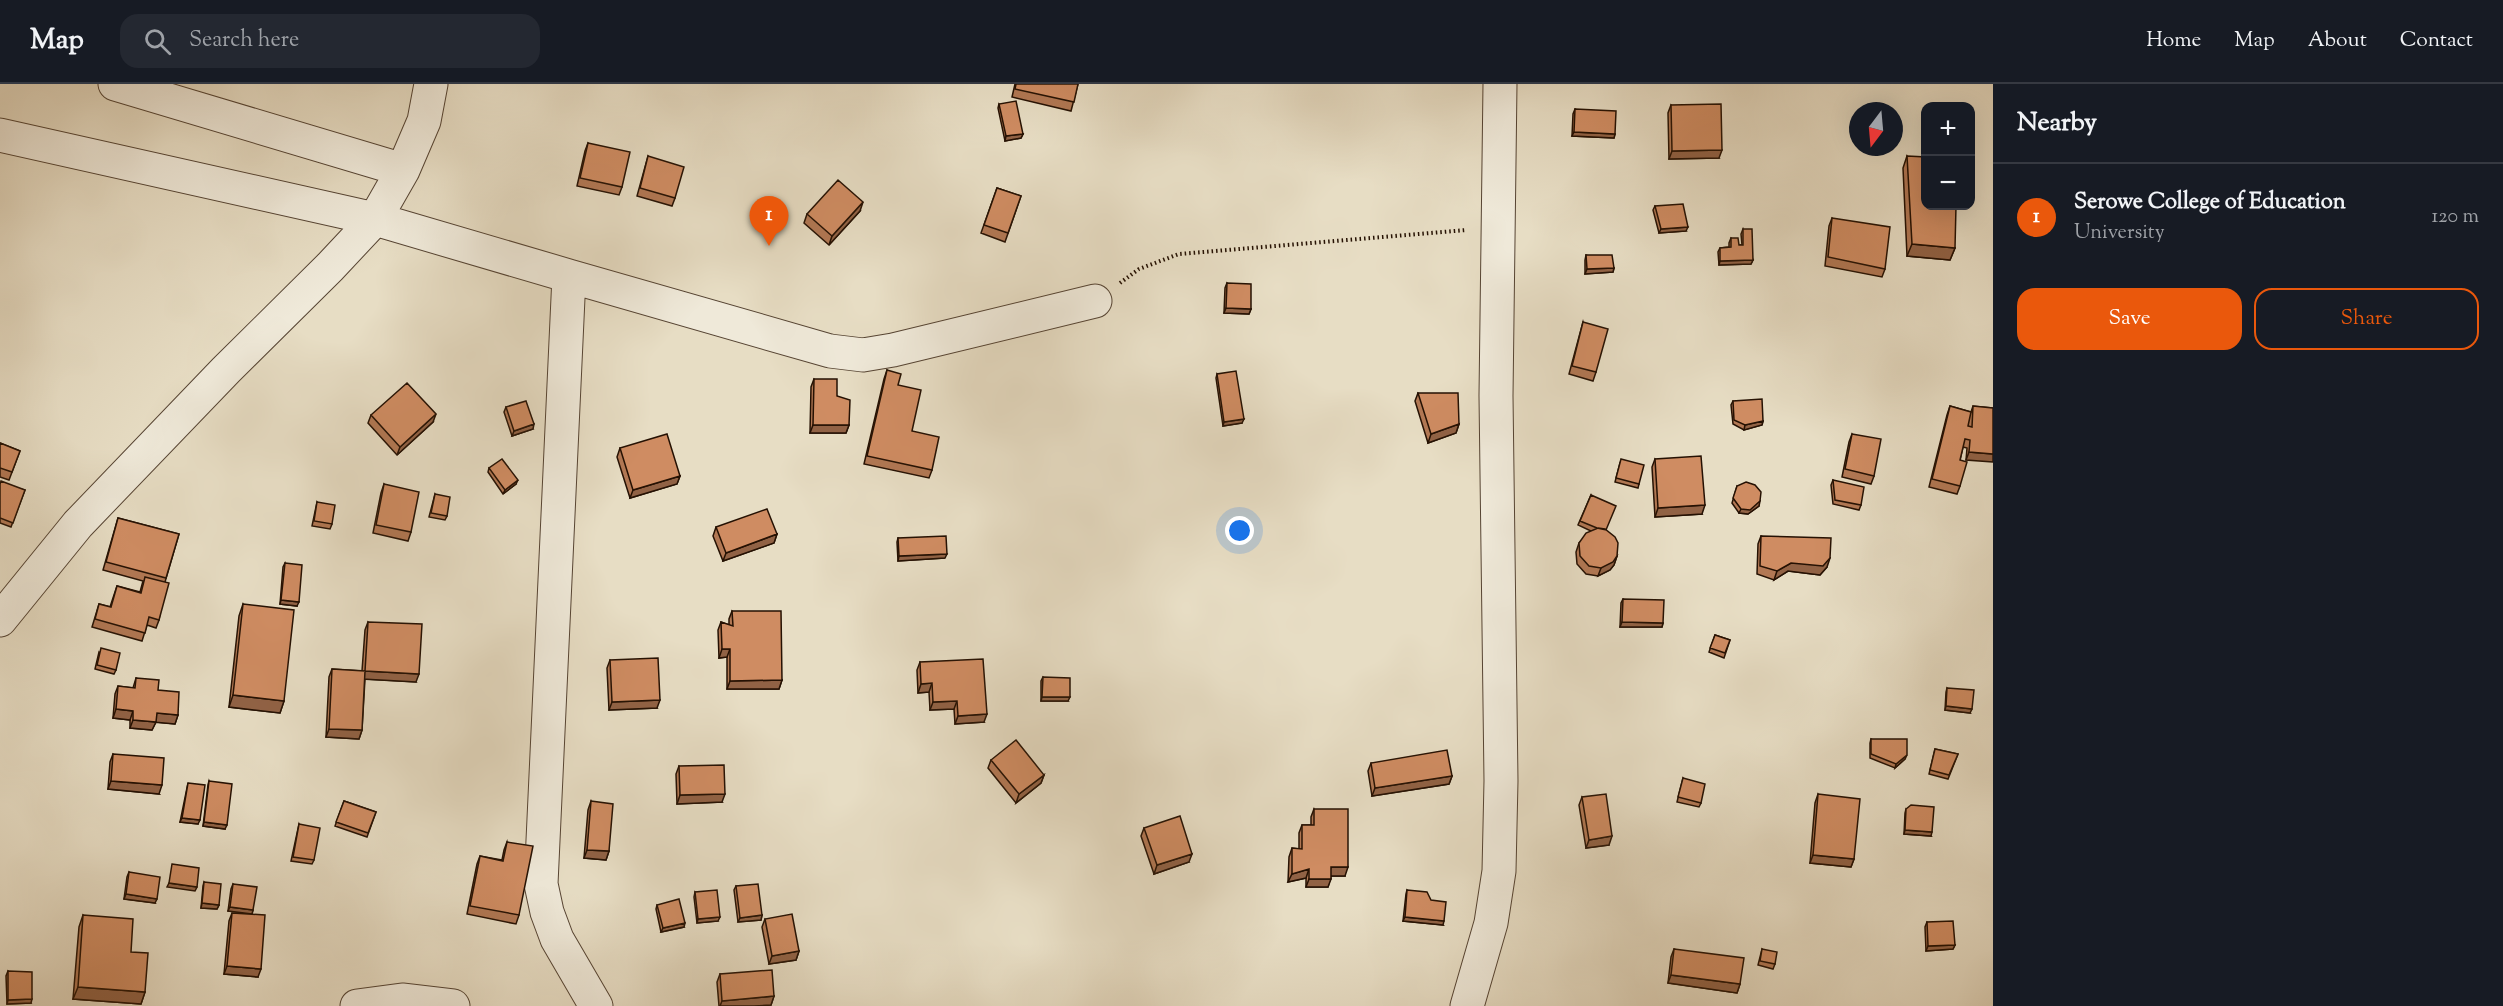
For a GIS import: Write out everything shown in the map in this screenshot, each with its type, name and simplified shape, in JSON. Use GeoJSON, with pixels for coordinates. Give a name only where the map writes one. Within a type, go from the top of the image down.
{"type":"FeatureCollection","features":[{"type":"Feature","properties":{"kind":"street"},"geometry":{"type":"LineString","coordinates":[[115,84],[403,171]]}},
{"type":"Feature","properties":{"kind":"street"},"geometry":{"type":"LineString","coordinates":[[0,620],[78,524],[375,219],[403,171],[424,121],[431,84]]}},
{"type":"Feature","properties":{"kind":"street"},"geometry":{"type":"LineString","coordinates":[[1467,1006],[1491,923],[1498,871],[1501,781],[1496,396],[1500,227],[1500,84]]}},
{"type":"Feature","properties":{"kind":"street"},"geometry":{"type":"LineString","coordinates":[[0,135],[375,219],[830,351],[863,355],[893,350],[1095,301]]}},
{"type":"Feature","properties":{"kind":"street"},"geometry":{"type":"LineString","coordinates":[[569,276],[540,884],[557,939],[596,1006]]}},
{"type":"Feature","properties":{"kind":"street"},"geometry":{"type":"LineString","coordinates":[[357,1006],[402,1000],[453,1006]]}},
{"type":"Feature","properties":{"kind":"path"},"geometry":{"type":"LineString","coordinates":[[1095,301],[1139,269],[1179,254],[1500,227]]}},
{"type":"Feature","properties":{"kind":"building"},"geometry":{"type":"Polygon","coordinates":[[[1016,84],[1078,84],[1074,102],[1015,89],[1016,84]]]}},
{"type":"Feature","properties":{"kind":"building"},"geometry":{"type":"Polygon","coordinates":[[[1016,101],[1023,134],[1006,136],[999,104],[1016,101]]]}},
{"type":"Feature","properties":{"kind":"building"},"geometry":{"type":"Polygon","coordinates":[[[1721,104],[1722,150],[1672,151],[1671,105],[1721,104]]]}},
{"type":"Feature","properties":{"kind":"building"},"geometry":{"type":"Polygon","coordinates":[[[1575,109],[1616,111],[1615,134],[1574,132],[1575,109]]]}},
{"type":"Feature","properties":{"kind":"building"},"geometry":{"type":"Polygon","coordinates":[[[588,143],[630,152],[622,187],[580,178],[588,143]]]}},
{"type":"Feature","properties":{"kind":"building"},"geometry":{"type":"Polygon","coordinates":[[[648,156],[684,167],[675,198],[640,188],[648,156]]]}},
{"type":"Feature","properties":{"kind":"building"},"geometry":{"type":"Polygon","coordinates":[[[1907,156],[1921,157],[1921,210],[1956,210],[1955,248],[1912,244],[1907,156]]]}},
{"type":"Feature","properties":{"kind":"building"},"geometry":{"type":"Polygon","coordinates":[[[838,180],[863,202],[832,236],[807,214],[838,180]]]}},
{"type":"Feature","properties":{"kind":"building"},"geometry":{"type":"Polygon","coordinates":[[[997,188],[1021,196],[1008,233],[984,225],[997,188]]]}},
{"type":"Feature","properties":{"kind":"building"},"geometry":{"type":"Polygon","coordinates":[[[1683,204],[1688,227],[1661,229],[1655,206],[1683,204]]]}},
{"type":"Feature","properties":{"kind":"building"},"geometry":{"type":"Polygon","coordinates":[[[1832,218],[1890,227],[1885,269],[1828,257],[1832,218]]]}},
{"type":"Feature","properties":{"kind":"building"},"geometry":{"type":"Polygon","coordinates":[[[1743,229],[1752,229],[1753,260],[1720,261],[1720,248],[1731,247],[1731,238],[1738,238],[1739,245],[1743,245],[1743,229]]]}},
{"type":"Feature","properties":{"kind":"building"},"geometry":{"type":"Polygon","coordinates":[[[1586,255],[1612,255],[1614,268],[1587,269],[1586,255]]]}},
{"type":"Feature","properties":{"kind":"building"},"geometry":{"type":"Polygon","coordinates":[[[1227,283],[1251,284],[1251,309],[1226,308],[1227,283]]]}},
{"type":"Feature","properties":{"kind":"building"},"geometry":{"type":"Polygon","coordinates":[[[1583,322],[1608,329],[1596,372],[1572,366],[1583,322]]]}},
{"type":"Feature","properties":{"kind":"building"},"geometry":{"type":"Polygon","coordinates":[[[887,370],[901,374],[898,385],[921,390],[912,431],[939,437],[932,470],[867,456],[887,370]]]}},
{"type":"Feature","properties":{"kind":"building"},"geometry":{"type":"Polygon","coordinates":[[[1236,371],[1244,419],[1224,422],[1217,374],[1236,371]]]}},
{"type":"Feature","properties":{"kind":"building"},"geometry":{"type":"Polygon","coordinates":[[[814,379],[837,379],[837,396],[850,400],[849,425],[813,425],[814,379]]]}},
{"type":"Feature","properties":{"kind":"building"},"geometry":{"type":"Polygon","coordinates":[[[407,383],[436,414],[400,447],[371,415],[407,383]]]}},
{"type":"Feature","properties":{"kind":"building"},"geometry":{"type":"Polygon","coordinates":[[[1418,393],[1458,393],[1459,424],[1431,434],[1418,393]]]}},
{"type":"Feature","properties":{"kind":"building"},"geometry":{"type":"Polygon","coordinates":[[[1762,399],[1763,421],[1745,425],[1734,420],[1733,401],[1762,399]]]}},
{"type":"Feature","properties":{"kind":"building"},"geometry":{"type":"Polygon","coordinates":[[[526,401],[534,424],[514,431],[506,407],[526,401]]]}},
{"type":"Feature","properties":{"kind":"building"},"geometry":{"type":"Polygon","coordinates":[[[1950,406],[1971,412],[1968,426],[1972,427],[1973,406],[1993,408],[1993,454],[1969,452],[1970,440],[1965,439],[1960,460],[1967,462],[1960,486],[1932,479],[1950,406]]]}},
{"type":"Feature","properties":{"kind":"building"},"geometry":{"type":"Polygon","coordinates":[[[667,434],[680,476],[633,490],[620,448],[667,434]]]}},
{"type":"Feature","properties":{"kind":"building"},"geometry":{"type":"Polygon","coordinates":[[[1852,434],[1881,439],[1874,476],[1845,469],[1852,434]]]}},
{"type":"Feature","properties":{"kind":"building"},"geometry":{"type":"Polygon","coordinates":[[[0,443],[20,451],[12,472],[0,468],[0,443]]]}},
{"type":"Feature","properties":{"kind":"building"},"geometry":{"type":"Polygon","coordinates":[[[1701,456],[1705,505],[1658,508],[1655,459],[1701,456]]]}},
{"type":"Feature","properties":{"kind":"building"},"geometry":{"type":"Polygon","coordinates":[[[502,459],[518,480],[505,490],[489,468],[502,459]]]}},
{"type":"Feature","properties":{"kind":"building"},"geometry":{"type":"Polygon","coordinates":[[[1621,459],[1644,465],[1639,484],[1616,478],[1621,459]]]}},
{"type":"Feature","properties":{"kind":"building"},"geometry":{"type":"Polygon","coordinates":[[[1833,480],[1864,487],[1861,505],[1835,500],[1833,480]]]}},
{"type":"Feature","properties":{"kind":"building"},"geometry":{"type":"Polygon","coordinates":[[[1,481],[25,490],[13,523],[0,518],[1,481]]]}},
{"type":"Feature","properties":{"kind":"building"},"geometry":{"type":"Polygon","coordinates":[[[1746,482],[1755,485],[1761,492],[1760,501],[1750,510],[1741,509],[1733,498],[1737,486],[1746,482]]]}},
{"type":"Feature","properties":{"kind":"building"},"geometry":{"type":"Polygon","coordinates":[[[384,484],[419,492],[411,532],[376,525],[384,484]]]}},
{"type":"Feature","properties":{"kind":"building"},"geometry":{"type":"Polygon","coordinates":[[[435,494],[450,497],[447,516],[431,513],[435,494]]]}},
{"type":"Feature","properties":{"kind":"building"},"geometry":{"type":"Polygon","coordinates":[[[1591,495],[1616,506],[1606,530],[1580,521],[1591,495]]]}},
{"type":"Feature","properties":{"kind":"building"},"geometry":{"type":"Polygon","coordinates":[[[317,502],[335,505],[332,524],[314,521],[317,502]]]}},
{"type":"Feature","properties":{"kind":"building"},"geometry":{"type":"Polygon","coordinates":[[[767,509],[777,534],[726,553],[716,527],[767,509]]]}},
{"type":"Feature","properties":{"kind":"building"},"geometry":{"type":"Polygon","coordinates":[[[118,518],[179,534],[166,578],[106,562],[118,518]]]}},
{"type":"Feature","properties":{"kind":"building"},"geometry":{"type":"Polygon","coordinates":[[[1598,528],[1605,529],[1615,537],[1618,543],[1617,556],[1613,562],[1601,568],[1589,566],[1580,556],[1579,543],[1586,533],[1598,528]]]}},
{"type":"Feature","properties":{"kind":"building"},"geometry":{"type":"Polygon","coordinates":[[[946,536],[947,554],[899,556],[898,538],[946,536]]]}},
{"type":"Feature","properties":{"kind":"building"},"geometry":{"type":"Polygon","coordinates":[[[1761,536],[1831,538],[1830,558],[1823,566],[1791,563],[1777,571],[1760,566],[1761,536]]]}},
{"type":"Feature","properties":{"kind":"building"},"geometry":{"type":"Polygon","coordinates":[[[285,563],[302,565],[299,602],[281,600],[285,563]]]}},
{"type":"Feature","properties":{"kind":"building"},"geometry":{"type":"Polygon","coordinates":[[[145,577],[169,583],[159,620],[149,617],[145,633],[95,619],[99,604],[111,607],[117,586],[141,593],[145,577]]]}},
{"type":"Feature","properties":{"kind":"building"},"geometry":{"type":"Polygon","coordinates":[[[1623,599],[1664,600],[1663,623],[1622,622],[1623,599]]]}},
{"type":"Feature","properties":{"kind":"building"},"geometry":{"type":"Polygon","coordinates":[[[243,604],[294,610],[284,701],[233,695],[243,604]]]}},
{"type":"Feature","properties":{"kind":"building"},"geometry":{"type":"Polygon","coordinates":[[[732,611],[781,611],[782,680],[730,681],[730,649],[722,649],[721,622],[733,626],[732,611]]]}},
{"type":"Feature","properties":{"kind":"building"},"geometry":{"type":"Polygon","coordinates":[[[368,622],[422,624],[419,674],[365,671],[368,622]]]}},
{"type":"Feature","properties":{"kind":"building"},"geometry":{"type":"Polygon","coordinates":[[[1715,635],[1730,640],[1725,653],[1710,648],[1715,635]]]}},
{"type":"Feature","properties":{"kind":"building"},"geometry":{"type":"Polygon","coordinates":[[[101,648],[120,653],[116,670],[97,665],[101,648]]]}},
{"type":"Feature","properties":{"kind":"building"},"geometry":{"type":"Polygon","coordinates":[[[658,658],[660,700],[612,702],[610,660],[658,658]]]}},
{"type":"Feature","properties":{"kind":"building"},"geometry":{"type":"Polygon","coordinates":[[[983,659],[987,714],[958,716],[957,701],[933,702],[932,683],[921,684],[920,662],[983,659]]]}},
{"type":"Feature","properties":{"kind":"building"},"geometry":{"type":"Polygon","coordinates":[[[332,669],[365,671],[362,730],[329,729],[332,669]]]}},
{"type":"Feature","properties":{"kind":"building"},"geometry":{"type":"Polygon","coordinates":[[[1043,677],[1070,678],[1070,697],[1042,697],[1043,677]]]}},
{"type":"Feature","properties":{"kind":"building"},"geometry":{"type":"Polygon","coordinates":[[[136,678],[159,680],[158,690],[179,692],[178,715],[157,713],[156,722],[133,720],[133,711],[116,709],[118,686],[135,688],[136,678]]]}},
{"type":"Feature","properties":{"kind":"building"},"geometry":{"type":"Polygon","coordinates":[[[1947,688],[1974,690],[1972,709],[1946,706],[1947,688]]]}},
{"type":"Feature","properties":{"kind":"building"},"geometry":{"type":"Polygon","coordinates":[[[1871,739],[1907,739],[1907,755],[1896,764],[1871,754],[1871,739]]]}},
{"type":"Feature","properties":{"kind":"building"},"geometry":{"type":"Polygon","coordinates":[[[1016,740],[1044,775],[1019,794],[991,760],[1016,740]]]}},
{"type":"Feature","properties":{"kind":"building"},"geometry":{"type":"Polygon","coordinates":[[[1935,749],[1958,754],[1949,775],[1930,770],[1935,749]]]}},
{"type":"Feature","properties":{"kind":"building"},"geometry":{"type":"Polygon","coordinates":[[[1447,750],[1452,776],[1375,788],[1371,763],[1447,750]]]}},
{"type":"Feature","properties":{"kind":"building"},"geometry":{"type":"Polygon","coordinates":[[[113,754],[164,758],[162,785],[111,781],[113,754]]]}},
{"type":"Feature","properties":{"kind":"building"},"geometry":{"type":"Polygon","coordinates":[[[724,765],[725,794],[680,795],[679,766],[724,765]]]}},
{"type":"Feature","properties":{"kind":"building"},"geometry":{"type":"Polygon","coordinates":[[[1683,778],[1705,784],[1701,803],[1678,797],[1683,778]]]}},
{"type":"Feature","properties":{"kind":"building"},"geometry":{"type":"Polygon","coordinates":[[[209,781],[232,784],[227,825],[204,822],[209,781]]]}},
{"type":"Feature","properties":{"kind":"building"},"geometry":{"type":"Polygon","coordinates":[[[188,783],[205,785],[200,820],[182,818],[188,783]]]}},
{"type":"Feature","properties":{"kind":"building"},"geometry":{"type":"Polygon","coordinates":[[[1606,794],[1612,836],[1589,840],[1582,797],[1606,794]]]}},
{"type":"Feature","properties":{"kind":"building"},"geometry":{"type":"Polygon","coordinates":[[[1818,794],[1860,799],[1854,859],[1813,855],[1818,794]]]}},
{"type":"Feature","properties":{"kind":"building"},"geometry":{"type":"Polygon","coordinates":[[[344,801],[376,812],[368,833],[336,822],[344,801]]]}},
{"type":"Feature","properties":{"kind":"building"},"geometry":{"type":"Polygon","coordinates":[[[591,801],[613,804],[609,851],[587,850],[591,801]]]}},
{"type":"Feature","properties":{"kind":"building"},"geometry":{"type":"Polygon","coordinates":[[[1911,805],[1934,807],[1932,832],[1905,830],[1906,809],[1911,805]]]}},
{"type":"Feature","properties":{"kind":"building"},"geometry":{"type":"Polygon","coordinates":[[[1314,809],[1348,809],[1348,867],[1331,867],[1331,879],[1309,879],[1309,869],[1292,874],[1292,848],[1302,849],[1302,825],[1314,825],[1314,809]]]}},
{"type":"Feature","properties":{"kind":"building"},"geometry":{"type":"Polygon","coordinates":[[[1180,816],[1192,854],[1157,865],[1144,828],[1180,816]]]}},
{"type":"Feature","properties":{"kind":"building"},"geometry":{"type":"Polygon","coordinates":[[[299,824],[320,828],[314,860],[293,857],[299,824]]]}},
{"type":"Feature","properties":{"kind":"building"},"geometry":{"type":"Polygon","coordinates":[[[507,842],[533,846],[519,915],[470,906],[480,856],[503,861],[507,842]]]}},
{"type":"Feature","properties":{"kind":"building"},"geometry":{"type":"Polygon","coordinates":[[[172,864],[199,868],[197,887],[169,883],[172,864]]]}},
{"type":"Feature","properties":{"kind":"building"},"geometry":{"type":"Polygon","coordinates":[[[129,872],[160,877],[157,899],[126,894],[129,872]]]}},
{"type":"Feature","properties":{"kind":"building"},"geometry":{"type":"Polygon","coordinates":[[[204,882],[221,884],[219,905],[202,903],[204,882]]]}},
{"type":"Feature","properties":{"kind":"building"},"geometry":{"type":"Polygon","coordinates":[[[233,884],[257,887],[253,910],[230,907],[233,884]]]}},
{"type":"Feature","properties":{"kind":"building"},"geometry":{"type":"Polygon","coordinates":[[[758,884],[762,915],[740,918],[736,886],[758,884]]]}},
{"type":"Feature","properties":{"kind":"building"},"geometry":{"type":"Polygon","coordinates":[[[717,890],[720,917],[698,919],[695,892],[717,890]]]}},
{"type":"Feature","properties":{"kind":"building"},"geometry":{"type":"Polygon","coordinates":[[[1407,890],[1427,892],[1431,900],[1446,902],[1444,921],[1405,917],[1407,890]]]}},
{"type":"Feature","properties":{"kind":"building"},"geometry":{"type":"Polygon","coordinates":[[[679,899],[685,923],[663,928],[657,905],[679,899]]]}},
{"type":"Feature","properties":{"kind":"building"},"geometry":{"type":"Polygon","coordinates":[[[232,913],[265,915],[261,969],[227,966],[232,913]]]}},
{"type":"Feature","properties":{"kind":"building"},"geometry":{"type":"Polygon","coordinates":[[[792,914],[799,951],[772,956],[765,919],[792,914]]]}},
{"type":"Feature","properties":{"kind":"building"},"geometry":{"type":"Polygon","coordinates":[[[83,915],[133,919],[131,952],[148,953],[145,992],[78,987],[83,915]]]}},
{"type":"Feature","properties":{"kind":"building"},"geometry":{"type":"Polygon","coordinates":[[[1953,921],[1955,945],[1928,946],[1927,922],[1953,921]]]}},
{"type":"Feature","properties":{"kind":"building"},"geometry":{"type":"Polygon","coordinates":[[[1674,949],[1744,958],[1740,984],[1671,975],[1674,949]]]}},
{"type":"Feature","properties":{"kind":"building"},"geometry":{"type":"Polygon","coordinates":[[[1762,949],[1777,952],[1775,964],[1760,961],[1762,949]]]}},
{"type":"Feature","properties":{"kind":"building"},"geometry":{"type":"Polygon","coordinates":[[[772,970],[774,996],[722,1001],[720,974],[772,970]]]}},
{"type":"Feature","properties":{"kind":"building"},"geometry":{"type":"Polygon","coordinates":[[[8,971],[32,972],[32,999],[8,1000],[8,971]]]}},
{"type":"Feature","properties":{"kind":"place","name":"Serowe College of Education"},"geometry":{"type":"Point","coordinates":[769,246]}}]}
